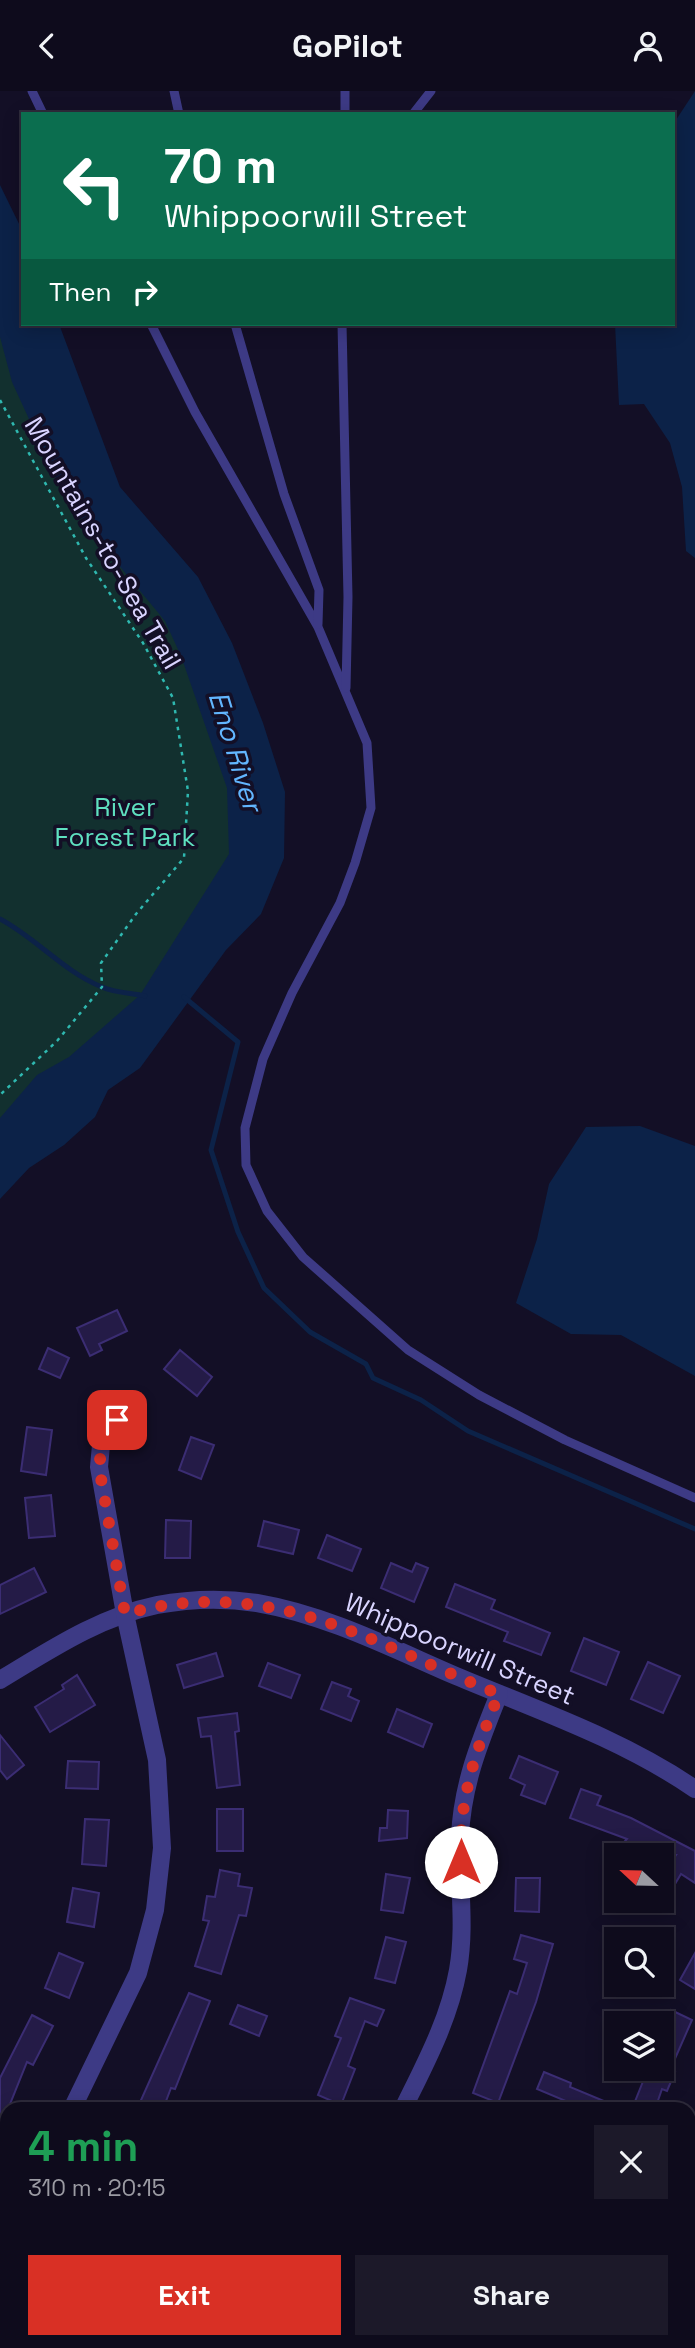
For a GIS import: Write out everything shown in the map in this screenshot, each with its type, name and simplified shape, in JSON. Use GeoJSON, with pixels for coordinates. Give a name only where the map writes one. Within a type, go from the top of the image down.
{"type":"FeatureCollection","features":[{"type":"Feature","properties":{"kind":"street"},"geometry":{"type":"LineString","coordinates":[[75,2102],[138,1973],[160,1879],[162,1822],[157,1760],[125,1614],[99,1467],[102,1445],[117,1420]]}},
{"type":"Feature","properties":{"kind":"street","name":"Whippoorwill Street"},"geometry":{"type":"LineString","coordinates":[[0,1680],[70,1638],[125,1614],[156,1605],[211,1600],[279,1608],[326,1620],[605,1739],[695,1789]]}},
{"type":"Feature","properties":{"kind":"street"},"geometry":{"type":"LineString","coordinates":[[405,2102],[438,2036],[458,1972],[463,1925],[460,1839],[467,1781],[499,1694]]}},
{"type":"Feature","properties":{"kind":"lane"},"geometry":{"type":"LineString","coordinates":[[32,91],[42,112]]}},
{"type":"Feature","properties":{"kind":"lane"},"geometry":{"type":"LineString","coordinates":[[174,91],[179,112]]}},
{"type":"Feature","properties":{"kind":"lane"},"geometry":{"type":"LineString","coordinates":[[345,91],[345,112]]}},
{"type":"Feature","properties":{"kind":"lane"},"geometry":{"type":"LineString","coordinates":[[415,112],[431,91]]}},
{"type":"Feature","properties":{"kind":"lane"},"geometry":{"type":"LineString","coordinates":[[151,326],[195,412],[318,627],[367,743],[370,808],[340,903],[292,993],[263,1059],[245,1128],[246,1165],[267,1212],[303,1257],[408,1350],[479,1395],[565,1440],[695,1498]]}},
{"type":"Feature","properties":{"kind":"lane"},"geometry":{"type":"LineString","coordinates":[[236,326],[284,494],[318,590],[318,627]]}},
{"type":"Feature","properties":{"kind":"lane"},"geometry":{"type":"LineString","coordinates":[[342,326],[348,597],[346,693]]}},
{"type":"Feature","properties":{"kind":"path","name":"Mountains-to-Sea Trail"},"geometry":{"type":"LineString","coordinates":[[0,400],[86,558],[144,643],[173,698],[188,790],[184,858],[136,914],[101,963],[102,987],[57,1041],[0,1095]]}},
{"type":"Feature","properties":{"kind":"green space","name":"River Forest Park"},"geometry":{"type":"Polygon","coordinates":[[[0,273],[60,418],[211,655],[259,832],[228,905],[0,1152],[0,273]]]}},
{"type":"Feature","properties":{"kind":"water"},"geometry":{"type":"Polygon","coordinates":[[[695,91],[695,558],[686,551],[682,487],[670,443],[644,404],[619,405],[615,326],[675,326],[675,121],[695,91]]]}},
{"type":"Feature","properties":{"kind":"water","name":"Eno River"},"geometry":{"type":"Polygon","coordinates":[[[0,185],[21,228],[21,326],[60,326],[120,487],[198,577],[232,643],[263,723],[285,792],[284,858],[261,914],[226,950],[140,1068],[108,1090],[95,1117],[64,1145],[29,1168],[0,1199],[0,1118],[37,1075],[69,1057],[140,995],[229,854],[227,788],[181,656],[165,621],[89,529],[57,480],[12,382],[0,337],[0,185]]]}},
{"type":"Feature","properties":{"kind":"water"},"geometry":{"type":"Polygon","coordinates":[[[640,1126],[695,1146],[695,1376],[621,1335],[571,1334],[516,1303],[537,1239],[549,1184],[586,1127],[640,1126]]]}},
{"type":"Feature","properties":{"kind":"building"},"geometry":{"type":"Polygon","coordinates":[[[117,1310],[127,1331],[99,1344],[102,1350],[90,1356],[77,1328],[117,1310]]]}},
{"type":"Feature","properties":{"kind":"building"},"geometry":{"type":"Polygon","coordinates":[[[48,1348],[69,1358],[60,1378],[39,1369],[48,1348]]]}},
{"type":"Feature","properties":{"kind":"building"},"geometry":{"type":"Polygon","coordinates":[[[180,1350],[212,1377],[197,1396],[164,1369],[180,1350]]]}},
{"type":"Feature","properties":{"kind":"building"},"geometry":{"type":"Polygon","coordinates":[[[27,1427],[52,1430],[46,1475],[21,1471],[27,1427]]]}},
{"type":"Feature","properties":{"kind":"building"},"geometry":{"type":"Polygon","coordinates":[[[191,1437],[214,1445],[201,1479],[179,1470],[191,1437]]]}},
{"type":"Feature","properties":{"kind":"building"},"geometry":{"type":"Polygon","coordinates":[[[51,1495],[55,1536],[29,1538],[25,1498],[51,1495]]]}},
{"type":"Feature","properties":{"kind":"building"},"geometry":{"type":"Polygon","coordinates":[[[166,1520],[191,1521],[190,1558],[165,1558],[166,1520]]]}},
{"type":"Feature","properties":{"kind":"building"},"geometry":{"type":"Polygon","coordinates":[[[264,1521],[299,1530],[293,1554],[258,1546],[264,1521]]]}},
{"type":"Feature","properties":{"kind":"building"},"geometry":{"type":"Polygon","coordinates":[[[327,1535],[361,1549],[352,1571],[318,1558],[327,1535]]]}},
{"type":"Feature","properties":{"kind":"building"},"geometry":{"type":"Polygon","coordinates":[[[391,1563],[412,1572],[416,1563],[428,1568],[414,1602],[381,1588],[391,1563]]]}},
{"type":"Feature","properties":{"kind":"building"},"geometry":{"type":"Polygon","coordinates":[[[34,1568],[46,1592],[0,1614],[0,1585],[34,1568]]]}},
{"type":"Feature","properties":{"kind":"building"},"geometry":{"type":"Polygon","coordinates":[[[455,1584],[495,1600],[491,1609],[550,1633],[541,1655],[504,1641],[508,1632],[446,1607],[455,1584]]]}},
{"type":"Feature","properties":{"kind":"building"},"geometry":{"type":"Polygon","coordinates":[[[584,1638],[619,1652],[606,1685],[571,1671],[584,1638]]]}},
{"type":"Feature","properties":{"kind":"building"},"geometry":{"type":"Polygon","coordinates":[[[216,1653],[223,1676],[184,1688],[177,1665],[216,1653]]]}},
{"type":"Feature","properties":{"kind":"building"},"geometry":{"type":"Polygon","coordinates":[[[648,1662],[680,1676],[663,1713],[631,1699],[648,1662]]]}},
{"type":"Feature","properties":{"kind":"building"},"geometry":{"type":"Polygon","coordinates":[[[268,1663],[300,1675],[291,1698],[259,1686],[268,1663]]]}},
{"type":"Feature","properties":{"kind":"building"},"geometry":{"type":"Polygon","coordinates":[[[77,1675],[95,1705],[50,1732],[35,1707],[64,1689],[62,1685],[77,1675]]]}},
{"type":"Feature","properties":{"kind":"building"},"geometry":{"type":"Polygon","coordinates":[[[332,1682],[351,1689],[348,1696],[359,1701],[351,1721],[321,1709],[332,1682]]]}},
{"type":"Feature","properties":{"kind":"building"},"geometry":{"type":"Polygon","coordinates":[[[397,1709],[432,1724],[423,1747],[388,1732],[397,1709]]]}},
{"type":"Feature","properties":{"kind":"building"},"geometry":{"type":"Polygon","coordinates":[[[237,1713],[239,1731],[235,1732],[240,1785],[217,1788],[211,1736],[201,1737],[198,1718],[237,1713]]]}},
{"type":"Feature","properties":{"kind":"building"},"geometry":{"type":"Polygon","coordinates":[[[0,1735],[24,1765],[7,1779],[0,1770],[0,1735]]]}},
{"type":"Feature","properties":{"kind":"building"},"geometry":{"type":"Polygon","coordinates":[[[519,1756],[558,1772],[545,1804],[521,1795],[525,1785],[510,1778],[519,1756]]]}},
{"type":"Feature","properties":{"kind":"building"},"geometry":{"type":"Polygon","coordinates":[[[68,1761],[99,1762],[98,1789],[66,1788],[68,1761]]]}},
{"type":"Feature","properties":{"kind":"building"},"geometry":{"type":"Polygon","coordinates":[[[581,1789],[601,1796],[597,1805],[631,1818],[695,1851],[695,1883],[681,1874],[674,1883],[674,1843],[629,1843],[625,1841],[627,1839],[570,1818],[581,1789]]]}},
{"type":"Feature","properties":{"kind":"building"},"geometry":{"type":"Polygon","coordinates":[[[217,1809],[243,1809],[243,1851],[217,1851],[217,1809]]]}},
{"type":"Feature","properties":{"kind":"building"},"geometry":{"type":"Polygon","coordinates":[[[388,1810],[408,1811],[407,1838],[379,1841],[380,1828],[387,1828],[388,1810]]]}},
{"type":"Feature","properties":{"kind":"building"},"geometry":{"type":"Polygon","coordinates":[[[85,1819],[109,1820],[106,1866],[82,1864],[85,1819]]]}},
{"type":"Feature","properties":{"kind":"building"},"geometry":{"type":"Polygon","coordinates":[[[220,1870],[240,1874],[238,1886],[252,1888],[246,1916],[239,1915],[221,1974],[195,1966],[209,1921],[203,1920],[207,1896],[215,1897],[220,1870]]]}},
{"type":"Feature","properties":{"kind":"building"},"geometry":{"type":"Polygon","coordinates":[[[386,1874],[410,1878],[403,1913],[381,1910],[386,1874]]]}},
{"type":"Feature","properties":{"kind":"building"},"geometry":{"type":"Polygon","coordinates":[[[516,1878],[540,1878],[539,1912],[515,1911],[516,1878]]]}},
{"type":"Feature","properties":{"kind":"building"},"geometry":{"type":"Polygon","coordinates":[[[73,1888],[99,1893],[94,1927],[67,1922],[73,1888]]]}},
{"type":"Feature","properties":{"kind":"building"},"geometry":{"type":"Polygon","coordinates":[[[521,1935],[553,1944],[536,2002],[498,2102],[496,2102],[473,2093],[510,1991],[517,1994],[527,1963],[514,1959],[521,1935]]]}},
{"type":"Feature","properties":{"kind":"building"},"geometry":{"type":"Polygon","coordinates":[[[386,1937],[406,1942],[395,1983],[375,1978],[386,1937]]]}},
{"type":"Feature","properties":{"kind":"building"},"geometry":{"type":"Polygon","coordinates":[[[59,1953],[83,1963],[69,1998],[45,1988],[59,1953]]]}},
{"type":"Feature","properties":{"kind":"building"},"geometry":{"type":"Polygon","coordinates":[[[695,1953],[695,1989],[680,1980],[695,1953]]]}},
{"type":"Feature","properties":{"kind":"building"},"geometry":{"type":"Polygon","coordinates":[[[189,1993],[210,2001],[175,2089],[171,2088],[166,2102],[140,2102],[189,1993]]]}},
{"type":"Feature","properties":{"kind":"building"},"geometry":{"type":"Polygon","coordinates":[[[350,1998],[384,2010],[377,2026],[365,2021],[348,2066],[355,2069],[342,2102],[334,2102],[318,2095],[341,2038],[335,2036],[350,1998]]]}},
{"type":"Feature","properties":{"kind":"building"},"geometry":{"type":"Polygon","coordinates":[[[238,2005],[267,2016],[259,2036],[230,2024],[238,2005]]]}},
{"type":"Feature","properties":{"kind":"building"},"geometry":{"type":"Polygon","coordinates":[[[674,2011],[692,2020],[674,2061],[674,2011]]]}},
{"type":"Feature","properties":{"kind":"building"},"geometry":{"type":"Polygon","coordinates":[[[32,2015],[53,2026],[33,2065],[27,2062],[11,2102],[0,2102],[0,2078],[32,2015]]]}},
{"type":"Feature","properties":{"kind":"building"},"geometry":{"type":"Polygon","coordinates":[[[544,2072],[571,2083],[570,2087],[606,2102],[568,2102],[537,2089],[544,2072]]]}},
{"type":"Feature","properties":{"kind":"building"},"geometry":{"type":"Polygon","coordinates":[[[643,2081],[671,2081],[667,2091],[662,2089],[657,2102],[635,2102],[643,2081]]]}},
{"type":"Feature","properties":{"kind":"waterway"},"geometry":{"type":"LineString","coordinates":[[0,919],[88,981],[112,991],[145,996]]}},
{"type":"Feature","properties":{"kind":"waterway"},"geometry":{"type":"LineString","coordinates":[[184,997],[238,1042],[211,1150],[238,1232],[264,1288],[310,1332],[366,1364],[373,1378],[421,1400],[468,1431],[695,1529]]}},
{"type":"Feature","properties":{"kind":"route"},"geometry":{"type":"LineString","coordinates":[[117,1420],[102,1445],[99,1467],[103,1502],[125,1614],[156,1605],[186,1601],[235,1600],[257,1603],[326,1620],[499,1694],[475,1752],[467,1781],[460,1839],[461,1862]]}}]}
